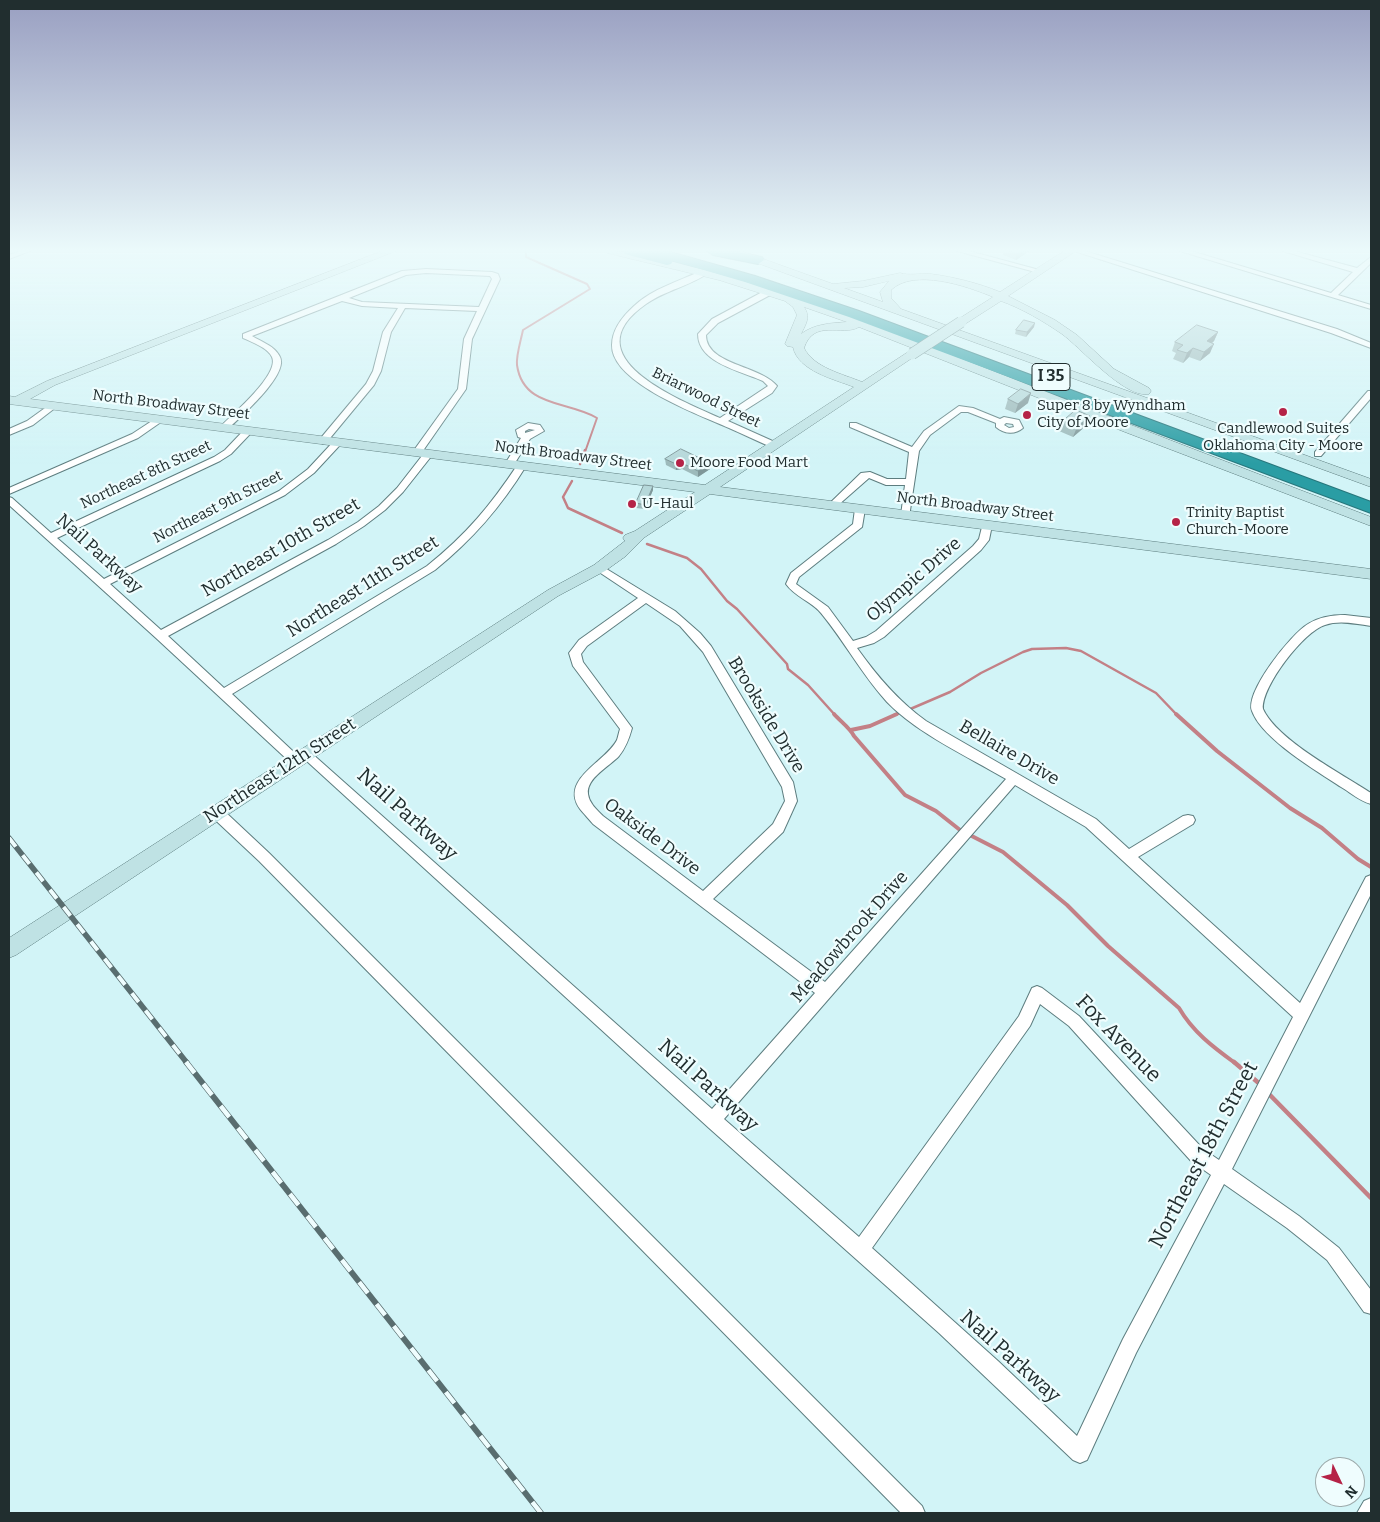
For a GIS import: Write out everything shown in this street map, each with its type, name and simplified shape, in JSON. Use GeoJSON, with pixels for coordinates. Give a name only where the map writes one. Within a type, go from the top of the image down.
{"type":"FeatureCollection","features":[{"type":"Feature","properties":{"kind":"highway","name":"I 35"},"geometry":{"type":"LineString","coordinates":[[875,322],[1371,508]]}},
{"type":"Feature","properties":{"kind":"highway","name":"I 35"},"geometry":{"type":"LineString","coordinates":[[902,322],[1371,496]]}},
{"type":"Feature","properties":{"kind":"main road"},"geometry":{"type":"LineString","coordinates":[[13,401],[51,383],[208,322]]}},
{"type":"Feature","properties":{"kind":"main road"},"geometry":{"type":"LineString","coordinates":[[802,322],[790,345],[793,357],[806,368],[861,388]]}},
{"type":"Feature","properties":{"kind":"main road"},"geometry":{"type":"LineString","coordinates":[[854,322],[1371,522]]}},
{"type":"Feature","properties":{"kind":"main road"},"geometry":{"type":"LineString","coordinates":[[929,322],[1371,483]]}},
{"type":"Feature","properties":{"kind":"main road","name":"Northeast 12th Street"},"geometry":{"type":"LineString","coordinates":[[9,949],[553,593],[572,574],[594,566],[624,551],[640,534],[961,322]]}},
{"type":"Feature","properties":{"kind":"main road"},"geometry":{"type":"LineString","coordinates":[[1050,322],[1077,340],[1103,366],[1142,389],[1371,474]]}},
{"type":"Feature","properties":{"kind":"main road"},"geometry":{"type":"LineString","coordinates":[[861,388],[810,363],[801,355],[798,348],[800,340],[805,335],[821,328],[847,326],[871,328]]}},
{"type":"Feature","properties":{"kind":"main road","name":"North Broadway Street"},"geometry":{"type":"LineString","coordinates":[[13,401],[1371,574]]}},
{"type":"Feature","properties":{"kind":"street"},"geometry":{"type":"LineString","coordinates":[[224,428],[267,384],[277,368],[277,358],[271,350],[246,336],[281,322]]}},
{"type":"Feature","properties":{"kind":"street"},"geometry":{"type":"LineString","coordinates":[[323,441],[370,386],[377,371],[387,332],[393,322]]}},
{"type":"Feature","properties":{"kind":"street","name":"Northeast 10th Street"},"geometry":{"type":"LineString","coordinates":[[160,635],[332,542],[382,508],[400,490],[462,389],[468,339],[476,322]]}},
{"type":"Feature","properties":{"kind":"street","name":"Briarwood Street"},"geometry":{"type":"LineString","coordinates":[[624,322],[617,339],[617,347],[628,371],[645,384],[674,400],[774,445]]}},
{"type":"Feature","properties":{"kind":"street"},"geometry":{"type":"LineString","coordinates":[[714,322],[702,334],[702,343],[712,355],[773,384],[772,388],[721,421]]}},
{"type":"Feature","properties":{"kind":"street"},"geometry":{"type":"LineString","coordinates":[[1305,322],[1371,346]]}},
{"type":"Feature","properties":{"kind":"street"},"geometry":{"type":"LineString","coordinates":[[1318,454],[1371,393]]}},
{"type":"Feature","properties":{"kind":"street"},"geometry":{"type":"LineString","coordinates":[[9,432],[30,423],[52,406]]}},
{"type":"Feature","properties":{"kind":"street"},"geometry":{"type":"LineString","coordinates":[[906,515],[914,451],[927,432],[958,410],[973,410],[1000,422]]}},
{"type":"Feature","properties":{"kind":"street"},"geometry":{"type":"LineString","coordinates":[[9,491],[135,436],[158,420]]}},
{"type":"Feature","properties":{"kind":"street"},"geometry":{"type":"LineString","coordinates":[[853,425],[914,451]]}},
{"type":"Feature","properties":{"kind":"street","name":"Northeast 8th Street"},"geometry":{"type":"LineString","coordinates":[[50,537],[217,459],[228,452],[248,431]]}},
{"type":"Feature","properties":{"kind":"street","name":"Northeast 11th Street"},"geometry":{"type":"LineString","coordinates":[[223,694],[432,568],[455,549],[484,521],[507,490],[527,436]]}},
{"type":"Feature","properties":{"kind":"street","name":"Northeast 9th Street"},"geometry":{"type":"LineString","coordinates":[[102,584],[282,493],[311,471],[337,442]]}},
{"type":"Feature","properties":{"kind":"street"},"geometry":{"type":"LineString","coordinates":[[833,505],[864,475],[870,475],[886,482],[910,482]]}},
{"type":"Feature","properties":{"kind":"street","name":"Nail Parkway"},"geometry":{"type":"LineString","coordinates":[[9,500],[223,694],[300,757],[860,1250],[1044,1416],[1080,1452]]}},
{"type":"Feature","properties":{"kind":"street","name":"Bellaire Drive"},"geometry":{"type":"LineString","coordinates":[[860,508],[858,525],[795,575],[791,581],[795,589],[817,602],[883,690],[899,708],[916,720],[1085,819],[1129,856],[1302,1015]]}},
{"type":"Feature","properties":{"kind":"street","name":"Olympic Drive"},"geometry":{"type":"LineString","coordinates":[[850,646],[870,640],[880,634],[977,548],[986,535],[987,525]]}},
{"type":"Feature","properties":{"kind":"street","name":"Brookside Drive"},"geometry":{"type":"LineString","coordinates":[[594,566],[681,621],[701,640],[784,777],[790,794],[791,801],[787,815],[778,828],[704,900]]}},
{"type":"Feature","properties":{"kind":"street","name":"Oakside Drive"},"geometry":{"type":"LineString","coordinates":[[646,598],[583,642],[576,653],[577,663],[626,728],[621,747],[594,770],[585,781],[582,788],[582,801],[588,812],[598,820],[826,992]]}},
{"type":"Feature","properties":{"kind":"street"},"geometry":{"type":"LineString","coordinates":[[1371,622],[1336,619],[1318,623],[1305,630],[1262,690],[1257,700],[1257,707],[1266,725],[1278,737],[1371,799]]}},
{"type":"Feature","properties":{"kind":"street","name":"Meadowbrook Drive"},"geometry":{"type":"LineString","coordinates":[[713,1120],[1014,778]]}},
{"type":"Feature","properties":{"kind":"street"},"geometry":{"type":"LineString","coordinates":[[216,812],[271,864],[915,1513]]}},
{"type":"Feature","properties":{"kind":"street"},"geometry":{"type":"LineString","coordinates":[[1129,856],[1188,820]]}},
{"type":"Feature","properties":{"kind":"street","name":"Northeast 18th Street"},"geometry":{"type":"LineString","coordinates":[[1080,1452],[1100,1405],[1133,1337],[1265,1088],[1371,881]]}},
{"type":"Feature","properties":{"kind":"street","name":"Fox Avenue"},"geometry":{"type":"LineString","coordinates":[[860,1250],[1025,1021],[1037,993],[1074,1021],[1197,1155],[1323,1245],[1345,1268],[1371,1305]]}},
{"type":"Feature","properties":{"kind":"street"},"geometry":{"type":"LineString","coordinates":[[1366,1513],[1371,1508]]}},
{"type":"Feature","properties":{"kind":"building"},"geometry":{"type":"Polygon","coordinates":[[[1022,322],[1035,323],[1027,332],[1016,330],[1022,322]]]}},
{"type":"Feature","properties":{"kind":"building"},"geometry":{"type":"Polygon","coordinates":[[[1197,325],[1218,332],[1207,341],[1214,344],[1204,352],[1193,348],[1187,353],[1177,350],[1183,345],[1175,342],[1197,325]]]}},
{"type":"Feature","properties":{"kind":"building"},"geometry":{"type":"Polygon","coordinates":[[[1021,389],[1031,393],[1018,404],[1008,399],[1021,389]]]}},
{"type":"Feature","properties":{"kind":"building"},"geometry":{"type":"Polygon","coordinates":[[[1076,410],[1090,416],[1077,427],[1063,421],[1076,410]]]}},
{"type":"Feature","properties":{"kind":"building"},"geometry":{"type":"Polygon","coordinates":[[[681,449],[710,463],[698,471],[682,463],[676,464],[665,459],[681,449]]]}},
{"type":"Feature","properties":{"kind":"building"},"geometry":{"type":"Polygon","coordinates":[[[644,485],[653,486],[645,505],[636,503],[644,485]]]}},
{"type":"Feature","properties":{"kind":"waterway"},"geometry":{"type":"LineString","coordinates":[[536,322],[523,330],[517,361],[521,379],[528,389],[538,396],[597,418],[585,452]]}},
{"type":"Feature","properties":{"kind":"waterway"},"geometry":{"type":"LineString","coordinates":[[580,464],[585,450]]}},
{"type":"Feature","properties":{"kind":"waterway"},"geometry":{"type":"LineString","coordinates":[[572,481],[563,497],[568,508],[622,533]]}},
{"type":"Feature","properties":{"kind":"waterway"},"geometry":{"type":"LineString","coordinates":[[647,544],[687,558],[701,569],[727,601],[737,609],[787,664],[788,669],[808,685],[835,715]]}},
{"type":"Feature","properties":{"kind":"waterway"},"geometry":{"type":"LineString","coordinates":[[908,710],[950,692],[981,673],[1023,652],[1032,649],[1066,648],[1081,651],[1156,693],[1176,714]]}},
{"type":"Feature","properties":{"kind":"waterway"},"geometry":{"type":"LineString","coordinates":[[894,715],[902,712]]}},
{"type":"Feature","properties":{"kind":"waterway"},"geometry":{"type":"LineString","coordinates":[[851,730],[870,726],[897,714]]}},
{"type":"Feature","properties":{"kind":"waterway"},"geometry":{"type":"LineString","coordinates":[[1176,714],[1217,751],[1290,808],[1322,828],[1358,859],[1371,867]]}},
{"type":"Feature","properties":{"kind":"waterway"},"geometry":{"type":"LineString","coordinates":[[835,715],[905,795],[936,811],[960,830],[1003,852],[1067,905],[1108,946],[1179,1008],[1204,1038],[1235,1063]]}},
{"type":"Feature","properties":{"kind":"waterway"},"geometry":{"type":"LineString","coordinates":[[1234,1062],[1261,1085]]}},
{"type":"Feature","properties":{"kind":"waterway"},"geometry":{"type":"LineString","coordinates":[[1267,1092],[1371,1198]]}},
{"type":"Feature","properties":{"kind":"railway"},"geometry":{"type":"LineString","coordinates":[[9,838],[187,1063]]}},
{"type":"Feature","properties":{"kind":"railway"},"geometry":{"type":"LineString","coordinates":[[186,1062],[541,1513]]}},
{"type":"Feature","properties":{"kind":"place","name":"Candlewood Suites Oklahoma City - Moore"},"geometry":{"type":"Point","coordinates":[1283,412]}},
{"type":"Feature","properties":{"kind":"place","name":"Super 8 by Wyndham City of Moore"},"geometry":{"type":"Point","coordinates":[1027,415]}},
{"type":"Feature","properties":{"kind":"place","name":"Moore Food Mart"},"geometry":{"type":"Point","coordinates":[680,463]}},
{"type":"Feature","properties":{"kind":"place","name":"U-Haul"},"geometry":{"type":"Point","coordinates":[632,504]}},
{"type":"Feature","properties":{"kind":"place","name":"Trinity Baptist Church-Moore"},"geometry":{"type":"Point","coordinates":[1176,522]}}]}
